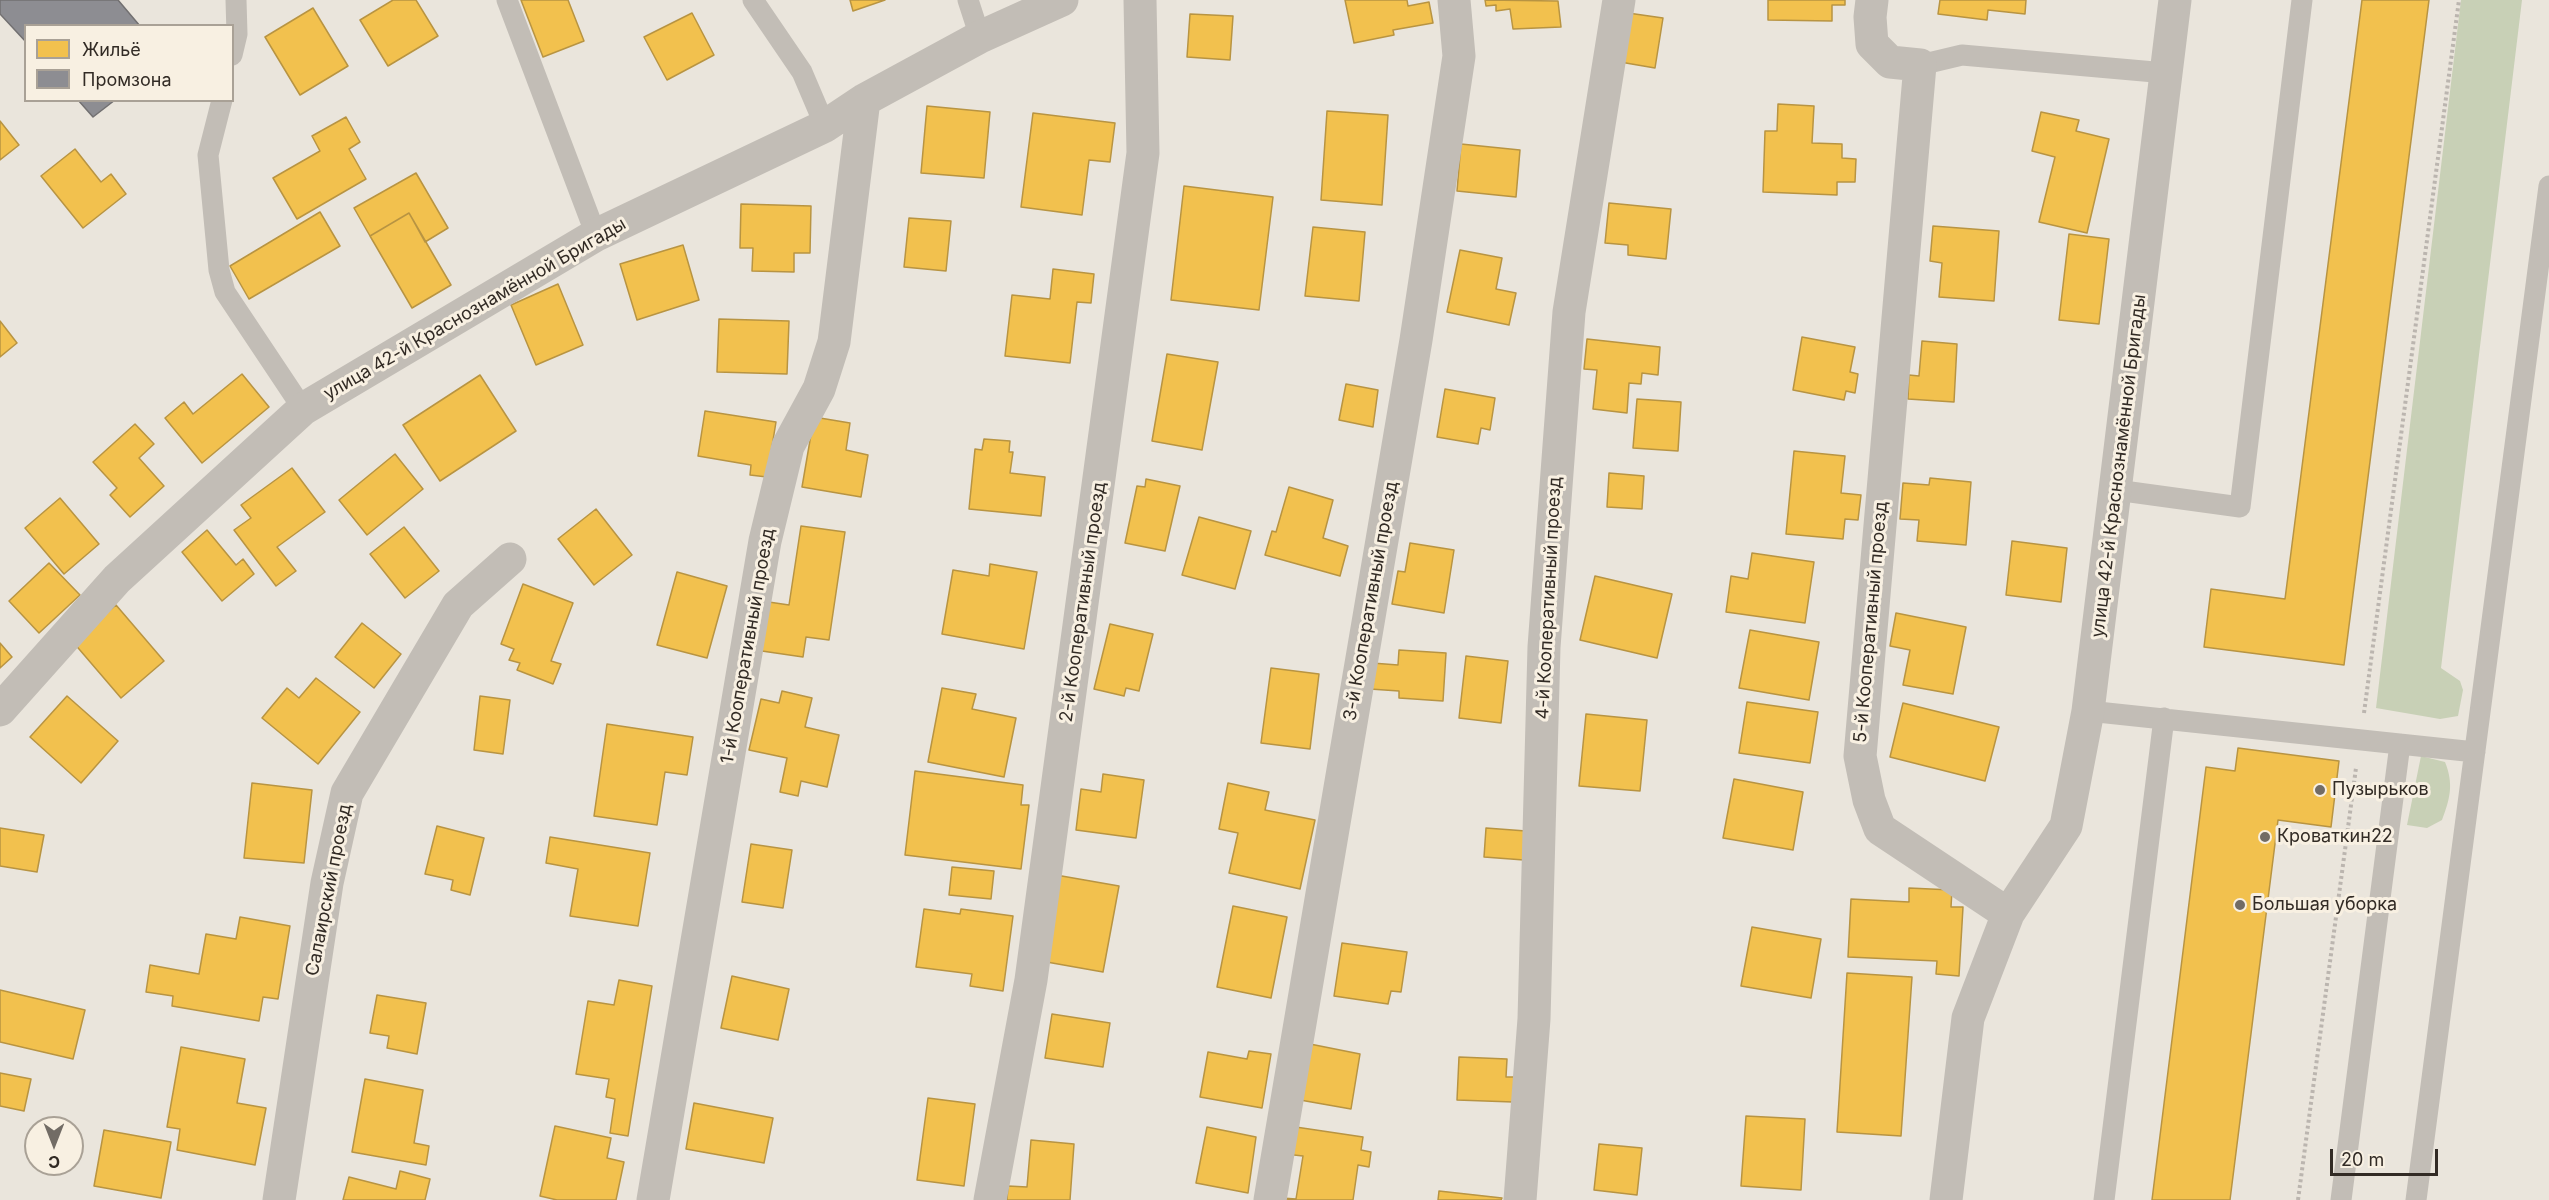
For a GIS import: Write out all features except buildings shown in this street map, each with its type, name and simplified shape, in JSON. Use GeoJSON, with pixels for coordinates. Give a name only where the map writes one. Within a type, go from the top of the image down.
{"type":"FeatureCollection","features":[{"type":"Feature","properties":{"kind":"street","name":"улица 42-й Краснознамённой Бригады"},"geometry":{"type":"LineString","coordinates":[[0,710],[117,579],[303,409],[596,235],[825,126],[864,100],[980,37],[1062,0]]}},
{"type":"Feature","properties":{"kind":"street","name":"2-й Кооперативный проезд"},"geometry":{"type":"LineString","coordinates":[[990,1200],[1031,980],[1143,153],[1140,0]]}},
{"type":"Feature","properties":{"kind":"street","name":"3-й Кооперативный проезд"},"geometry":{"type":"LineString","coordinates":[[1270,1200],[1416,340],[1459,56],[1454,0]]}},
{"type":"Feature","properties":{"kind":"street","name":"4-й Кооперативный проезд"},"geometry":{"type":"LineString","coordinates":[[1520,1200],[1534,1019],[1544,647],[1569,312],[1619,0]]}},
{"type":"Feature","properties":{"kind":"street"},"geometry":{"type":"LineString","coordinates":[[1872,0],[1870,17],[1872,44],[1890,62],[1920,65]]}},
{"type":"Feature","properties":{"kind":"street","name":"улица 42-й Краснознамённой Бригады"},"geometry":{"type":"LineString","coordinates":[[2008,914],[2066,826],[2088,711],[2175,0]]}},
{"type":"Feature","properties":{"kind":"street","name":"5-й Кооперативный проезд"},"geometry":{"type":"LineString","coordinates":[[1920,65],[1860,756],[1869,800],[1880,829],[2008,914]]}},
{"type":"Feature","properties":{"kind":"street","name":"1-й Кооперативный проезд"},"geometry":{"type":"LineString","coordinates":[[653,1200],[765,542],[788,446],[819,388],[834,342],[864,100]]}},
{"type":"Feature","properties":{"kind":"street","name":"Салаирский проезд"},"geometry":{"type":"LineString","coordinates":[[279,1200],[327,883],[347,793],[458,605],[510,559]]}},
{"type":"Feature","properties":{"kind":"street"},"geometry":{"type":"LineString","coordinates":[[1946,1200],[1968,1018],[2008,914]]}},
{"type":"Feature","properties":{"kind":"lane"},"geometry":{"type":"LineString","coordinates":[[234,47],[237,34],[236,0]]}},
{"type":"Feature","properties":{"kind":"lane"},"geometry":{"type":"LineString","coordinates":[[507,0],[596,235]]}},
{"type":"Feature","properties":{"kind":"lane"},"geometry":{"type":"LineString","coordinates":[[753,0],[802,72],[825,126]]}},
{"type":"Feature","properties":{"kind":"lane"},"geometry":{"type":"LineString","coordinates":[[968,0],[980,37]]}},
{"type":"Feature","properties":{"kind":"lane"},"geometry":{"type":"LineString","coordinates":[[2116,490],[2240,507],[2302,0]]}},
{"type":"Feature","properties":{"kind":"lane"},"geometry":{"type":"LineString","coordinates":[[1920,65],[1962,55],[2166,73]]}},
{"type":"Feature","properties":{"kind":"lane"},"geometry":{"type":"LineString","coordinates":[[221,102],[208,155],[219,270],[225,292],[303,409]]}},
{"type":"Feature","properties":{"kind":"lane"},"geometry":{"type":"LineString","coordinates":[[2416,1200],[2549,186]]}},
{"type":"Feature","properties":{"kind":"lane"},"geometry":{"type":"LineString","coordinates":[[2088,711],[2475,752]]}},
{"type":"Feature","properties":{"kind":"lane"},"geometry":{"type":"LineString","coordinates":[[2104,1200],[2164,718]]}},
{"type":"Feature","properties":{"kind":"lane"},"geometry":{"type":"LineString","coordinates":[[2341,1200],[2400,744]]}},
{"type":"Feature","properties":{"kind":"path"},"geometry":{"type":"LineString","coordinates":[[2298,1200],[2459,0]]}},
{"type":"Feature","properties":{"kind":"green space"},"geometry":{"type":"Polygon","coordinates":[[[2461,0],[2522,0],[2441,668],[2460,681],[2463,690],[2458,716],[2440,719],[2376,708],[2461,0]]]}},
{"type":"Feature","properties":{"kind":"green space"},"geometry":{"type":"Polygon","coordinates":[[[2421,756],[2445,762],[2450,784],[2449,798],[2442,820],[2427,828],[2407,825],[2421,756]]]}},
{"type":"Feature","properties":{"kind":"place","name":"Пузырьков"},"geometry":{"type":"Point","coordinates":[2320,790]}},
{"type":"Feature","properties":{"kind":"place","name":"Кроваткин22"},"geometry":{"type":"Point","coordinates":[2265,837]}},
{"type":"Feature","properties":{"kind":"place","name":"Большая уборка"},"geometry":{"type":"Point","coordinates":[2240,905]}}]}
